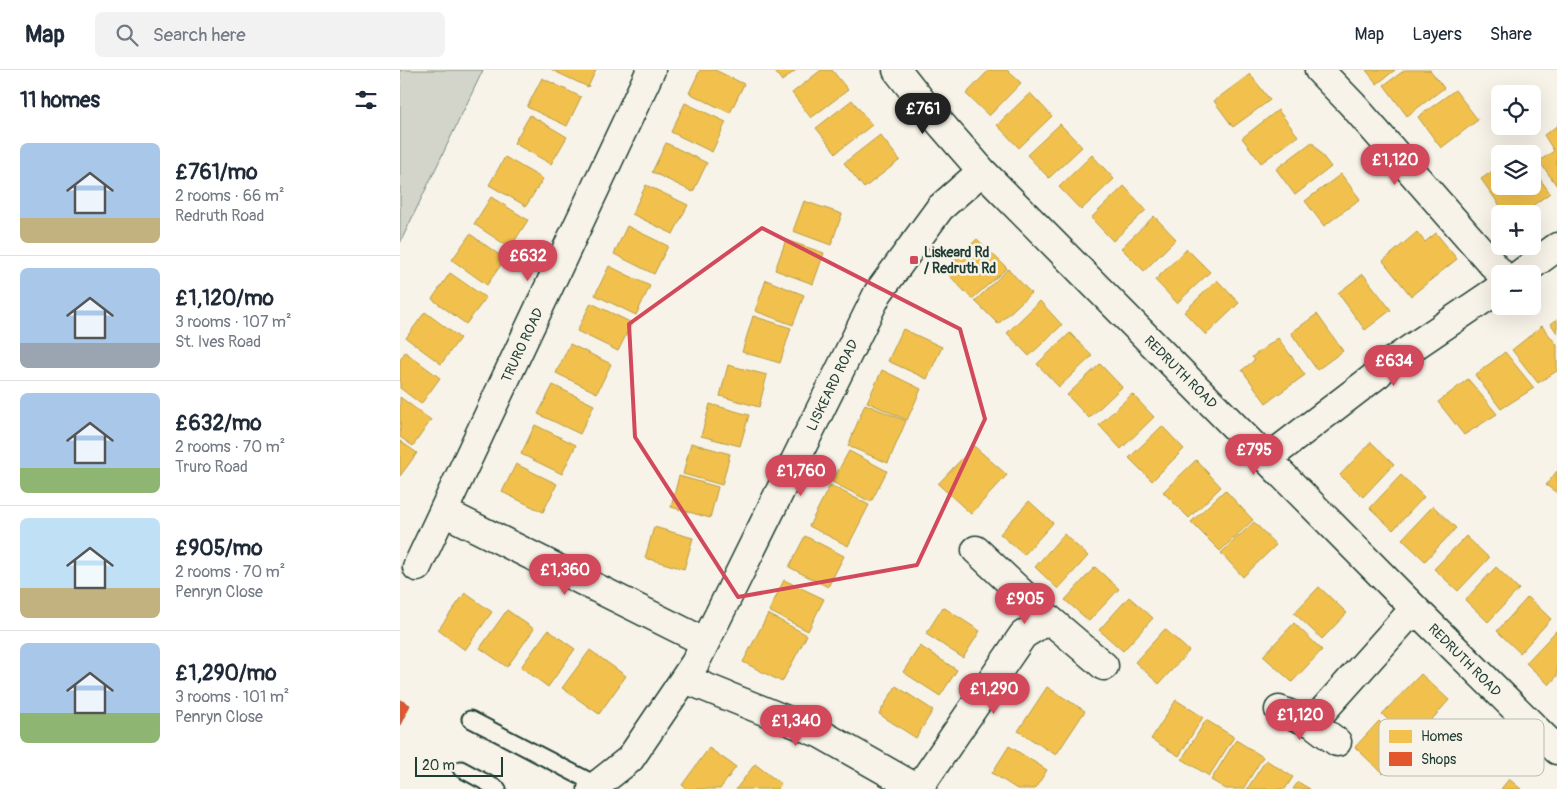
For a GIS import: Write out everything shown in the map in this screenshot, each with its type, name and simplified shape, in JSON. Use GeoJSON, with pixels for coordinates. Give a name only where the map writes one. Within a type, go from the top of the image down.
{"type":"FeatureCollection","features":[{"type":"Feature","properties":{"kind":"street","name":"TRURO ROAD"},"geometry":{"type":"LineString","coordinates":[[417,567],[651,70]]}},
{"type":"Feature","properties":{"kind":"street","name":"REDRUTH ROAD"},"geometry":{"type":"LineString","coordinates":[[898,70],[927,108],[982,171],[1526,719]]}},
{"type":"Feature","properties":{"kind":"street"},"geometry":{"type":"LineString","coordinates":[[1319,70],[1352,104],[1493,265]]}},
{"type":"Feature","properties":{"kind":"street","name":"LISKEARD ROAD"},"geometry":{"type":"LineString","coordinates":[[594,787],[630,759],[685,679],[878,293],[940,208],[982,171]]}},
{"type":"Feature","properties":{"kind":"street"},"geometry":{"type":"LineString","coordinates":[[1532,265],[1557,247]]}},
{"type":"Feature","properties":{"kind":"street"},"geometry":{"type":"LineString","coordinates":[[1267,459],[1378,374],[1384,366],[1491,294]]}},
{"type":"Feature","properties":{"kind":"street"},"geometry":{"type":"LineString","coordinates":[[444,512],[705,642]]}},
{"type":"Feature","properties":{"kind":"street"},"geometry":{"type":"LineString","coordinates":[[976,550],[1049,619],[1104,666]]}},
{"type":"Feature","properties":{"kind":"street"},"geometry":{"type":"LineString","coordinates":[[1312,723],[1405,619],[1420,614]]}},
{"type":"Feature","properties":{"kind":"street"},"geometry":{"type":"LineString","coordinates":[[685,679],[821,734],[918,789],[1023,635],[1049,619]]}},
{"type":"Feature","properties":{"kind":"street"},"geometry":{"type":"LineString","coordinates":[[1279,710],[1312,723],[1338,742]]}},
{"type":"Feature","properties":{"kind":"street","name":"REDRUTH ROAD"},"geometry":{"type":"LineString","coordinates":[[1544,737],[1557,750]]}},
{"type":"Feature","properties":{"kind":"lane"},"geometry":{"type":"LineString","coordinates":[[470,719],[594,787]]}},
{"type":"Feature","properties":{"kind":"lane"},"geometry":{"type":"LineString","coordinates":[[462,769],[498,789]]}},
{"type":"Feature","properties":{"kind":"highlighted area"},"geometry":{"type":"Polygon","coordinates":[[[762,228],[960,329],[985,419],[917,565],[738,597],[635,437],[629,324],[762,228]]]}},
{"type":"Feature","properties":{"kind":"shaded area"},"geometry":{"type":"Polygon","coordinates":[[[400,70],[483,70],[400,243],[400,70]]]}},
{"type":"Feature","properties":{"kind":"building: Homes"},"geometry":{"type":"Polygon","coordinates":[[[552,70],[596,70],[588,87],[552,70]]]}},
{"type":"Feature","properties":{"kind":"building: Homes"},"geometry":{"type":"Polygon","coordinates":[[[700,70],[715,70],[744,84],[730,113],[689,93],[700,70]]]}},
{"type":"Feature","properties":{"kind":"building: Homes"},"geometry":{"type":"Polygon","coordinates":[[[774,70],[796,70],[782,81],[774,70]]]}},
{"type":"Feature","properties":{"kind":"building: Homes"},"geometry":{"type":"Polygon","coordinates":[[[821,70],[832,70],[848,90],[811,118],[792,93],[821,70]]]}},
{"type":"Feature","properties":{"kind":"building: Homes"},"geometry":{"type":"Polygon","coordinates":[[[989,70],[1007,70],[1021,83],[989,116],[966,94],[989,70]]]}},
{"type":"Feature","properties":{"kind":"building: Homes"},"geometry":{"type":"Polygon","coordinates":[[[1366,70],[1395,70],[1377,84],[1366,70]]]}},
{"type":"Feature","properties":{"kind":"building: Homes"},"geometry":{"type":"Polygon","coordinates":[[[1405,70],[1430,70],[1444,88],[1407,116],[1384,85],[1405,70]]]}},
{"type":"Feature","properties":{"kind":"building: Homes"},"geometry":{"type":"Polygon","coordinates":[[[1250,74],[1270,100],[1233,127],[1214,101],[1250,74]]]}},
{"type":"Feature","properties":{"kind":"building: Homes"},"geometry":{"type":"Polygon","coordinates":[[[542,78],[581,97],[567,126],[527,107],[542,78]]]}},
{"type":"Feature","properties":{"kind":"building: Homes"},"geometry":{"type":"Polygon","coordinates":[[[1455,90],[1478,120],[1441,148],[1418,117],[1455,90]]]}},
{"type":"Feature","properties":{"kind":"building: Homes"},"geometry":{"type":"Polygon","coordinates":[[[1030,93],[1052,116],[1019,148],[997,125],[1030,93]]]}},
{"type":"Feature","properties":{"kind":"building: Homes"},"geometry":{"type":"Polygon","coordinates":[[[852,100],[872,125],[836,153],[816,128],[852,100]]]}},
{"type":"Feature","properties":{"kind":"building: Homes"},"geometry":{"type":"Polygon","coordinates":[[[685,103],[726,122],[712,152],[671,132],[685,103]]]}},
{"type":"Feature","properties":{"kind":"building: Homes"},"geometry":{"type":"Polygon","coordinates":[[[1278,110],[1298,136],[1261,163],[1242,138],[1278,110]]]}},
{"type":"Feature","properties":{"kind":"building: Homes"},"geometry":{"type":"Polygon","coordinates":[[[530,115],[567,137],[551,164],[514,143],[530,115]]]}},
{"type":"Feature","properties":{"kind":"building: Homes"},"geometry":{"type":"Polygon","coordinates":[[[1060,124],[1082,147],[1049,178],[1027,155],[1060,124]]]}},
{"type":"Feature","properties":{"kind":"building: Homes"},"geometry":{"type":"Polygon","coordinates":[[[1557,126],[1557,186],[1541,164],[1541,160],[1554,151],[1544,135],[1557,126]]]}},
{"type":"Feature","properties":{"kind":"building: Homes"},"geometry":{"type":"Polygon","coordinates":[[[880,135],[900,160],[864,188],[844,163],[880,135]]]}},
{"type":"Feature","properties":{"kind":"building: Homes"},"geometry":{"type":"Polygon","coordinates":[[[1312,142],[1331,167],[1295,195],[1276,169],[1312,142]]]}},
{"type":"Feature","properties":{"kind":"building: Homes"},"geometry":{"type":"Polygon","coordinates":[[[666,143],[707,163],[693,192],[652,172],[666,143]]]}},
{"type":"Feature","properties":{"kind":"building: Homes"},"geometry":{"type":"Polygon","coordinates":[[[1092,155],[1114,179],[1081,210],[1059,187],[1092,155]]]}},
{"type":"Feature","properties":{"kind":"building: Homes"},"geometry":{"type":"Polygon","coordinates":[[[505,157],[543,179],[526,206],[489,185],[505,157]]]}},
{"type":"Feature","properties":{"kind":"building: Homes"},"geometry":{"type":"Polygon","coordinates":[[[1491,172],[1491,193],[1481,179],[1491,172]]]}},
{"type":"Feature","properties":{"kind":"building: Homes"},"geometry":{"type":"Polygon","coordinates":[[[1341,174],[1360,199],[1324,226],[1305,201],[1341,174]]]}},
{"type":"Feature","properties":{"kind":"building: Homes"},"geometry":{"type":"Polygon","coordinates":[[[1541,180],[1550,193],[1533,205],[1500,205],[1492,195],[1541,195],[1541,180]]]}},
{"type":"Feature","properties":{"kind":"building: Homes"},"geometry":{"type":"Polygon","coordinates":[[[646,185],[688,205],[673,234],[632,214],[646,185]]]}},
{"type":"Feature","properties":{"kind":"building: Homes"},"geometry":{"type":"Polygon","coordinates":[[[1124,186],[1146,210],[1113,241],[1091,218],[1124,186]]]}},
{"type":"Feature","properties":{"kind":"building: Homes"},"geometry":{"type":"Polygon","coordinates":[[[491,197],[528,220],[510,248],[474,224],[491,197]]]}},
{"type":"Feature","properties":{"kind":"building: Homes"},"geometry":{"type":"Polygon","coordinates":[[[804,201],[842,214],[831,245],[793,231],[804,201]]]}},
{"type":"Feature","properties":{"kind":"building: Homes"},"geometry":{"type":"Polygon","coordinates":[[[1154,216],[1176,239],[1144,271],[1121,248],[1154,216]]]}},
{"type":"Feature","properties":{"kind":"building: Homes"},"geometry":{"type":"Polygon","coordinates":[[[627,226],[668,246],[654,274],[614,254],[627,226]]]}},
{"type":"Feature","properties":{"kind":"building: Homes"},"geometry":{"type":"Polygon","coordinates":[[[1417,232],[1425,242],[1436,233],[1457,259],[1411,296],[1383,261],[1417,232]]]}},
{"type":"Feature","properties":{"kind":"building: Homes"},"geometry":{"type":"Polygon","coordinates":[[[470,234],[505,259],[487,285],[452,260],[470,234]]]}},
{"type":"Feature","properties":{"kind":"building: Homes"},"geometry":{"type":"Polygon","coordinates":[[[977,239],[1007,268],[972,299],[944,270],[977,239]]]}},
{"type":"Feature","properties":{"kind":"building: Homes"},"geometry":{"type":"Polygon","coordinates":[[[786,240],[824,253],[813,284],[775,270],[786,240]]]}},
{"type":"Feature","properties":{"kind":"building: Homes"},"geometry":{"type":"Polygon","coordinates":[[[1187,249],[1210,272],[1177,303],[1155,280],[1187,249]]]}},
{"type":"Feature","properties":{"kind":"building: Homes"},"geometry":{"type":"Polygon","coordinates":[[[609,266],[650,286],[636,315],[595,295],[609,266]]]}},
{"type":"Feature","properties":{"kind":"building: Homes"},"geometry":{"type":"Polygon","coordinates":[[[1008,269],[1031,293],[998,324],[975,301],[1008,269]]]}},
{"type":"Feature","properties":{"kind":"building: Homes"},"geometry":{"type":"Polygon","coordinates":[[[450,273],[486,298],[466,324],[432,299],[450,273]]]}},
{"type":"Feature","properties":{"kind":"building: Homes"},"geometry":{"type":"Polygon","coordinates":[[[1363,274],[1391,310],[1365,330],[1338,293],[1363,274]]]}},
{"type":"Feature","properties":{"kind":"building: Homes"},"geometry":{"type":"Polygon","coordinates":[[[766,280],[804,295],[793,325],[755,311],[766,280]]]}},
{"type":"Feature","properties":{"kind":"building: Homes"},"geometry":{"type":"Polygon","coordinates":[[[1217,280],[1239,303],[1206,335],[1184,312],[1217,280]]]}},
{"type":"Feature","properties":{"kind":"building: Homes"},"geometry":{"type":"Polygon","coordinates":[[[1040,301],[1062,325],[1029,356],[1007,333],[1040,301]]]}},
{"type":"Feature","properties":{"kind":"building: Homes"},"geometry":{"type":"Polygon","coordinates":[[[591,303],[632,323],[618,351],[577,331],[591,303]]]}},
{"type":"Feature","properties":{"kind":"building: Homes"},"geometry":{"type":"Polygon","coordinates":[[[425,312],[460,338],[441,364],[406,338],[425,312]]]}},
{"type":"Feature","properties":{"kind":"building: Homes"},"geometry":{"type":"Polygon","coordinates":[[[1317,314],[1343,351],[1317,370],[1291,333],[1317,314]]]}},
{"type":"Feature","properties":{"kind":"building: Homes"},"geometry":{"type":"Polygon","coordinates":[[[753,316],[791,328],[780,363],[742,352],[753,316]]]}},
{"type":"Feature","properties":{"kind":"building: Homes"},"geometry":{"type":"Polygon","coordinates":[[[1557,319],[1557,333],[1551,324],[1557,319]]]}},
{"type":"Feature","properties":{"kind":"building: Homes"},"geometry":{"type":"Polygon","coordinates":[[[1542,326],[1557,345],[1557,371],[1538,383],[1512,350],[1542,326]]]}},
{"type":"Feature","properties":{"kind":"building: Homes"},"geometry":{"type":"Polygon","coordinates":[[[903,329],[942,347],[927,379],[888,361],[903,329]]]}},
{"type":"Feature","properties":{"kind":"building: Homes"},"geometry":{"type":"Polygon","coordinates":[[[1070,333],[1092,356],[1059,387],[1037,364],[1070,333]]]}},
{"type":"Feature","properties":{"kind":"building: Homes"},"geometry":{"type":"Polygon","coordinates":[[[1278,338],[1305,375],[1266,403],[1242,370],[1255,360],[1252,357],[1278,338]]]}},
{"type":"Feature","properties":{"kind":"building: Homes"},"geometry":{"type":"Polygon","coordinates":[[[570,344],[611,364],[597,393],[556,373],[570,344]]]}},
{"type":"Feature","properties":{"kind":"building: Homes"},"geometry":{"type":"Polygon","coordinates":[[[405,352],[440,378],[421,404],[400,388],[400,360],[405,352]]]}},
{"type":"Feature","properties":{"kind":"building: Homes"},"geometry":{"type":"Polygon","coordinates":[[[1505,352],[1534,388],[1501,409],[1475,375],[1505,352]]]}},
{"type":"Feature","properties":{"kind":"building: Homes"},"geometry":{"type":"Polygon","coordinates":[[[1100,364],[1122,387],[1089,418],[1067,395],[1100,364]]]}},
{"type":"Feature","properties":{"kind":"building: Homes"},"geometry":{"type":"Polygon","coordinates":[[[728,365],[767,375],[759,407],[720,396],[728,365]]]}},
{"type":"Feature","properties":{"kind":"building: Homes"},"geometry":{"type":"Polygon","coordinates":[[[882,370],[921,389],[907,420],[867,402],[882,370]]]}},
{"type":"Feature","properties":{"kind":"building: Homes"},"geometry":{"type":"Polygon","coordinates":[[[1468,379],[1497,414],[1464,435],[1438,402],[1468,379]]]}},
{"type":"Feature","properties":{"kind":"building: Homes"},"geometry":{"type":"Polygon","coordinates":[[[553,385],[594,405],[580,434],[538,414],[553,385]]]}},
{"type":"Feature","properties":{"kind":"building: Homes"},"geometry":{"type":"Polygon","coordinates":[[[1132,394],[1154,417],[1121,449],[1099,425],[1132,394]]]}},
{"type":"Feature","properties":{"kind":"building: Homes"},"geometry":{"type":"Polygon","coordinates":[[[400,397],[431,420],[413,446],[400,437],[400,397]]]}},
{"type":"Feature","properties":{"kind":"building: Homes"},"geometry":{"type":"Polygon","coordinates":[[[710,404],[749,415],[740,446],[701,436],[710,404]]]}},
{"type":"Feature","properties":{"kind":"building: Homes"},"geometry":{"type":"Polygon","coordinates":[[[865,404],[906,421],[888,463],[848,446],[865,404]]]}},
{"type":"Feature","properties":{"kind":"building: Homes"},"geometry":{"type":"Polygon","coordinates":[[[535,425],[576,445],[562,474],[521,454],[535,425]]]}},
{"type":"Feature","properties":{"kind":"building: Homes"},"geometry":{"type":"Polygon","coordinates":[[[1162,426],[1184,449],[1152,481],[1129,458],[1162,426]]]}},
{"type":"Feature","properties":{"kind":"building: Homes"},"geometry":{"type":"Polygon","coordinates":[[[400,441],[417,453],[400,476],[400,441]]]}},
{"type":"Feature","properties":{"kind":"building: Homes"},"geometry":{"type":"Polygon","coordinates":[[[1371,442],[1394,464],[1363,497],[1340,475],[1371,442]]]}},
{"type":"Feature","properties":{"kind":"building: Homes"},"geometry":{"type":"Polygon","coordinates":[[[691,443],[730,454],[722,485],[683,474],[691,443]]]}},
{"type":"Feature","properties":{"kind":"building: Homes"},"geometry":{"type":"Polygon","coordinates":[[[974,446],[1007,475],[971,514],[938,484],[974,446]]]}},
{"type":"Feature","properties":{"kind":"building: Homes"},"geometry":{"type":"Polygon","coordinates":[[[849,451],[887,471],[871,502],[832,482],[849,451]]]}},
{"type":"Feature","properties":{"kind":"building: Homes"},"geometry":{"type":"Polygon","coordinates":[[[1196,460],[1221,487],[1189,518],[1163,492],[1196,460]]]}},
{"type":"Feature","properties":{"kind":"building: Homes"},"geometry":{"type":"Polygon","coordinates":[[[516,464],[557,484],[543,512],[502,492],[516,464]]]}},
{"type":"Feature","properties":{"kind":"building: Homes"},"geometry":{"type":"Polygon","coordinates":[[[1557,471],[1557,493],[1546,485],[1557,471]]]}},
{"type":"Feature","properties":{"kind":"building: Homes"},"geometry":{"type":"Polygon","coordinates":[[[1401,475],[1424,497],[1393,530],[1370,508],[1401,475]]]}},
{"type":"Feature","properties":{"kind":"building: Homes"},"geometry":{"type":"Polygon","coordinates":[[[679,476],[718,487],[710,518],[671,507],[679,476]]]}},
{"type":"Feature","properties":{"kind":"building: Homes"},"geometry":{"type":"Polygon","coordinates":[[[830,485],[869,505],[848,546],[809,526],[830,485]]]}},
{"type":"Feature","properties":{"kind":"building: Homes"},"geometry":{"type":"Polygon","coordinates":[[[1225,490],[1253,520],[1220,551],[1191,522],[1225,490]]]}},
{"type":"Feature","properties":{"kind":"building: Homes"},"geometry":{"type":"Polygon","coordinates":[[[1029,501],[1053,523],[1024,555],[1000,534],[1029,501]]]}},
{"type":"Feature","properties":{"kind":"building: Homes"},"geometry":{"type":"Polygon","coordinates":[[[1433,506],[1456,528],[1425,561],[1402,539],[1433,506]]]}},
{"type":"Feature","properties":{"kind":"building: Homes"},"geometry":{"type":"Polygon","coordinates":[[[1254,522],[1276,545],[1243,577],[1221,553],[1254,522]]]}},
{"type":"Feature","properties":{"kind":"building: Homes"},"geometry":{"type":"Polygon","coordinates":[[[654,527],[693,538],[684,569],[645,558],[654,527]]]}},
{"type":"Feature","properties":{"kind":"building: Homes"},"geometry":{"type":"Polygon","coordinates":[[[1064,534],[1088,556],[1058,589],[1035,567],[1064,534]]]}},
{"type":"Feature","properties":{"kind":"building: Homes"},"geometry":{"type":"Polygon","coordinates":[[[805,536],[844,556],[828,587],[789,567],[805,536]]]}},
{"type":"Feature","properties":{"kind":"building: Homes"},"geometry":{"type":"Polygon","coordinates":[[[1466,536],[1489,558],[1458,591],[1434,569],[1466,536]]]}},
{"type":"Feature","properties":{"kind":"building: Homes"},"geometry":{"type":"Polygon","coordinates":[[[1095,567],[1119,589],[1089,621],[1065,600],[1095,567]]]}},
{"type":"Feature","properties":{"kind":"building: Homes"},"geometry":{"type":"Polygon","coordinates":[[[1496,567],[1519,589],[1488,622],[1465,600],[1496,567]]]}},
{"type":"Feature","properties":{"kind":"building: Homes"},"geometry":{"type":"Polygon","coordinates":[[[784,580],[824,599],[808,631],[769,611],[784,580]]]}},
{"type":"Feature","properties":{"kind":"building: Homes"},"geometry":{"type":"Polygon","coordinates":[[[1319,587],[1347,613],[1322,639],[1294,613],[1319,587]]]}},
{"type":"Feature","properties":{"kind":"building: Homes"},"geometry":{"type":"Polygon","coordinates":[[[465,593],[492,612],[465,650],[438,630],[465,593]]]}},
{"type":"Feature","properties":{"kind":"building: Homes"},"geometry":{"type":"Polygon","coordinates":[[[1129,597],[1153,618],[1123,651],[1099,630],[1129,597]]]}},
{"type":"Feature","properties":{"kind":"building: Homes"},"geometry":{"type":"Polygon","coordinates":[[[1528,597],[1551,619],[1520,653],[1497,631],[1528,597]]]}},
{"type":"Feature","properties":{"kind":"building: Homes"},"geometry":{"type":"Polygon","coordinates":[[[943,607],[980,631],[963,658],[926,634],[943,607]]]}},
{"type":"Feature","properties":{"kind":"building: Homes"},"geometry":{"type":"Polygon","coordinates":[[[507,610],[534,629],[507,667],[480,648],[507,610]]]}},
{"type":"Feature","properties":{"kind":"building: Homes"},"geometry":{"type":"Polygon","coordinates":[[[768,614],[807,635],[782,682],[743,662],[768,614]]]}},
{"type":"Feature","properties":{"kind":"building: Homes"},"geometry":{"type":"Polygon","coordinates":[[[1294,623],[1322,650],[1292,682],[1263,656],[1294,623]]]}},
{"type":"Feature","properties":{"kind":"building: Homes"},"geometry":{"type":"Polygon","coordinates":[[[1165,629],[1189,651],[1159,684],[1135,662],[1165,629]]]}},
{"type":"Feature","properties":{"kind":"building: Homes"},"geometry":{"type":"Polygon","coordinates":[[[548,630],[575,649],[548,687],[521,667],[548,630]]]}},
{"type":"Feature","properties":{"kind":"building: Homes"},"geometry":{"type":"Polygon","coordinates":[[[1557,630],[1557,676],[1549,685],[1526,663],[1557,630]]]}},
{"type":"Feature","properties":{"kind":"building: Homes"},"geometry":{"type":"Polygon","coordinates":[[[920,646],[957,670],[940,696],[903,672],[920,646]]]}},
{"type":"Feature","properties":{"kind":"building: Homes"},"geometry":{"type":"Polygon","coordinates":[[[590,650],[626,676],[599,714],[562,688],[590,650]]]}},
{"type":"Feature","properties":{"kind":"building: Homes"},"geometry":{"type":"Polygon","coordinates":[[[1421,674],[1449,700],[1432,719],[1387,719],[1382,714],[1421,674]]]}},
{"type":"Feature","properties":{"kind":"building: Homes"},"geometry":{"type":"Polygon","coordinates":[[[896,686],[933,710],[916,738],[879,714],[896,686]]]}},
{"type":"Feature","properties":{"kind":"building: Homes"},"geometry":{"type":"Polygon","coordinates":[[[1047,687],[1085,711],[1056,755],[1018,731],[1047,687]]]}},
{"type":"Feature","properties":{"kind":"building: Homes"},"geometry":{"type":"Polygon","coordinates":[[[1176,700],[1203,717],[1179,756],[1151,739],[1176,700]]]}},
{"type":"Feature","properties":{"kind":"building: Homes"},"geometry":{"type":"Polygon","coordinates":[[[1206,720],[1234,737],[1209,776],[1182,759],[1206,720]]]}},
{"type":"Feature","properties":{"kind":"building: Homes"},"geometry":{"type":"Polygon","coordinates":[[[1379,721],[1379,770],[1355,747],[1379,721]]]}},
{"type":"Feature","properties":{"kind":"building: Homes"},"geometry":{"type":"Polygon","coordinates":[[[1236,740],[1263,757],[1243,789],[1226,789],[1211,780],[1236,740]]]}},
{"type":"Feature","properties":{"kind":"building: Homes"},"geometry":{"type":"Polygon","coordinates":[[[1009,746],[1047,770],[1035,789],[1017,789],[992,773],[1009,746]]]}},
{"type":"Feature","properties":{"kind":"building: Homes"},"geometry":{"type":"Polygon","coordinates":[[[709,748],[736,767],[720,789],[687,789],[682,785],[709,748]]]}},
{"type":"Feature","properties":{"kind":"building: Homes"},"geometry":{"type":"Polygon","coordinates":[[[1266,760],[1293,777],[1285,789],[1247,789],[1266,760]]]}},
{"type":"Feature","properties":{"kind":"building: Homes"},"geometry":{"type":"Polygon","coordinates":[[[755,764],[781,784],[777,789],[736,789],[755,764]]]}},
{"type":"Feature","properties":{"kind":"building: Homes"},"geometry":{"type":"Polygon","coordinates":[[[1509,779],[1521,789],[1501,789],[1509,779]]]}},
{"type":"Feature","properties":{"kind":"building: Homes"},"geometry":{"type":"Polygon","coordinates":[[[1298,782],[1310,789],[1293,789],[1298,782]]]}},
{"type":"Feature","properties":{"kind":"building: Shops"},"geometry":{"type":"Polygon","coordinates":[[[400,700],[410,705],[400,725],[400,700]]]}},
{"type":"Feature","properties":{"kind":"place","name":"Liskeard Rd / Redruth Rd"},"geometry":{"type":"Point","coordinates":[914,260]}}]}
